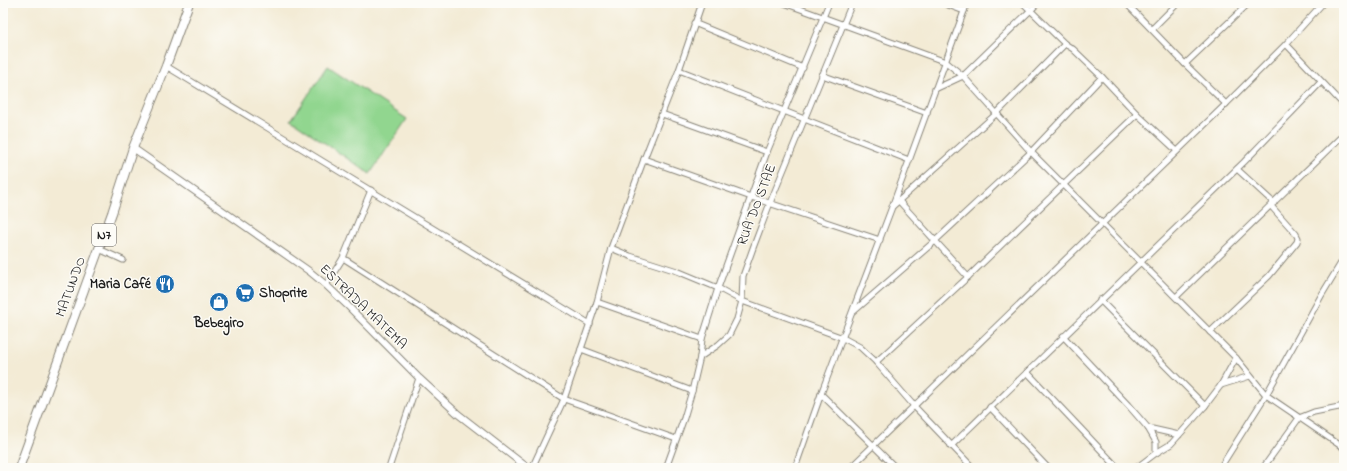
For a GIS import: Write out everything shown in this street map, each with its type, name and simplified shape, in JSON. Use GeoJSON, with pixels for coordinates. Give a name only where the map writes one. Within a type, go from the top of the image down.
{"type":"FeatureCollection","features":[{"type":"Feature","properties":{"kind":"main road","name":"MATUNDO"},"geometry":{"type":"LineString","coordinates":[[19,468],[112,213],[133,148],[166,66],[189,3]]}},
{"type":"Feature","properties":{"kind":"street"},"geometry":{"type":"LineString","coordinates":[[532,468],[564,398],[597,302],[611,248],[679,70],[702,3]]}},
{"type":"Feature","properties":{"kind":"street"},"geometry":{"type":"LineString","coordinates":[[784,3],[946,62],[963,76],[1031,152],[1236,358],[1266,395],[1344,448]]}},
{"type":"Feature","properties":{"kind":"street"},"geometry":{"type":"LineString","coordinates":[[666,468],[692,391],[700,357],[702,340],[718,288],[767,152],[829,3]]}},
{"type":"Feature","properties":{"kind":"street","name":"RUA DO STAE"},"geometry":{"type":"LineString","coordinates":[[700,357],[718,345],[729,335],[737,319],[742,301],[743,276],[770,203],[852,3]]}},
{"type":"Feature","properties":{"kind":"street"},"geometry":{"type":"LineString","coordinates":[[943,3],[964,11]]}},
{"type":"Feature","properties":{"kind":"street"},"geometry":{"type":"LineString","coordinates":[[797,467],[821,394],[892,208],[967,3]]}},
{"type":"Feature","properties":{"kind":"street"},"geometry":{"type":"LineString","coordinates":[[1023,3],[1065,44],[1073,49],[1102,76],[1137,114],[1176,151]]}},
{"type":"Feature","properties":{"kind":"street"},"geometry":{"type":"LineString","coordinates":[[935,90],[963,76],[1038,3]]}},
{"type":"Feature","properties":{"kind":"street"},"geometry":{"type":"LineString","coordinates":[[1126,3],[1226,104]]}},
{"type":"Feature","properties":{"kind":"street"},"geometry":{"type":"LineString","coordinates":[[1152,29],[1178,3]]}},
{"type":"Feature","properties":{"kind":"street"},"geometry":{"type":"LineString","coordinates":[[1185,64],[1249,3]]}},
{"type":"Feature","properties":{"kind":"street"},"geometry":{"type":"LineString","coordinates":[[850,468],[1226,104],[1286,44],[1323,3]]}},
{"type":"Feature","properties":{"kind":"street"},"geometry":{"type":"LineString","coordinates":[[694,23],[802,68]]}},
{"type":"Feature","properties":{"kind":"street"},"geometry":{"type":"LineString","coordinates":[[892,208],[996,114],[1065,44]]}},
{"type":"Feature","properties":{"kind":"street"},"geometry":{"type":"LineString","coordinates":[[1286,44],[1344,105]]}},
{"type":"Feature","properties":{"kind":"street"},"geometry":{"type":"LineString","coordinates":[[166,66],[590,324]]}},
{"type":"Feature","properties":{"kind":"street"},"geometry":{"type":"LineString","coordinates":[[679,70],[909,160]]}},
{"type":"Feature","properties":{"kind":"street"},"geometry":{"type":"LineString","coordinates":[[822,75],[926,113]]}},
{"type":"Feature","properties":{"kind":"street"},"geometry":{"type":"LineString","coordinates":[[852,313],[935,241],[1031,152],[1102,76]]}},
{"type":"Feature","properties":{"kind":"street"},"geometry":{"type":"LineString","coordinates":[[951,446],[1100,300],[1237,169],[1321,82]]}},
{"type":"Feature","properties":{"kind":"street"},"geometry":{"type":"LineString","coordinates":[[662,114],[767,152]]}},
{"type":"Feature","properties":{"kind":"street"},"geometry":{"type":"LineString","coordinates":[[876,362],[968,277],[1137,114]]}},
{"type":"Feature","properties":{"kind":"street"},"geometry":{"type":"LineString","coordinates":[[1176,297],[1344,134]]}},
{"type":"Feature","properties":{"kind":"street","name":"ESTRADA MATEMA"},"geometry":{"type":"LineString","coordinates":[[133,148],[309,271],[326,285],[419,378],[458,414],[528,468]]}},
{"type":"Feature","properties":{"kind":"street"},"geometry":{"type":"LineString","coordinates":[[644,159],[751,197],[880,240]]}},
{"type":"Feature","properties":{"kind":"street"},"geometry":{"type":"LineString","coordinates":[[1210,332],[1269,276],[1297,242],[1298,238],[1272,205],[1237,169]]}},
{"type":"Feature","properties":{"kind":"street"},"geometry":{"type":"LineString","coordinates":[[326,285],[343,258],[371,190]]}},
{"type":"Feature","properties":{"kind":"street"},"geometry":{"type":"LineString","coordinates":[[899,201],[968,277]]}},
{"type":"Feature","properties":{"kind":"street"},"geometry":{"type":"LineString","coordinates":[[611,248],[630,256],[677,271],[718,288],[742,301],[843,338],[860,347],[876,362],[914,406],[973,468]]}},
{"type":"Feature","properties":{"kind":"street"},"geometry":{"type":"LineString","coordinates":[[99,249],[123,260]]}},
{"type":"Feature","properties":{"kind":"street"},"geometry":{"type":"LineString","coordinates":[[343,258],[564,398],[676,439]]}},
{"type":"Feature","properties":{"kind":"street"},"geometry":{"type":"LineString","coordinates":[[1220,468],[1266,395],[1344,258]]}},
{"type":"Feature","properties":{"kind":"street"},"geometry":{"type":"LineString","coordinates":[[1100,300],[1205,406]]}},
{"type":"Feature","properties":{"kind":"street"},"geometry":{"type":"LineString","coordinates":[[597,302],[702,340]]}},
{"type":"Feature","properties":{"kind":"street"},"geometry":{"type":"LineString","coordinates":[[1063,336],[1148,428],[1156,442],[1156,453]]}},
{"type":"Feature","properties":{"kind":"street"},"geometry":{"type":"LineString","coordinates":[[581,349],[692,391]]}},
{"type":"Feature","properties":{"kind":"street"},"geometry":{"type":"LineString","coordinates":[[1136,468],[1171,444],[1205,406],[1236,358]]}},
{"type":"Feature","properties":{"kind":"street"},"geometry":{"type":"LineString","coordinates":[[1027,372],[1118,468]]}},
{"type":"Feature","properties":{"kind":"street"},"geometry":{"type":"LineString","coordinates":[[1220,384],[1250,376]]}},
{"type":"Feature","properties":{"kind":"street"},"geometry":{"type":"LineString","coordinates":[[389,468],[419,378]]}},
{"type":"Feature","properties":{"kind":"street"},"geometry":{"type":"LineString","coordinates":[[821,394],[896,468]]}},
{"type":"Feature","properties":{"kind":"street"},"geometry":{"type":"LineString","coordinates":[[1263,468],[1299,418],[1314,412],[1344,406]]}},
{"type":"Feature","properties":{"kind":"street"},"geometry":{"type":"LineString","coordinates":[[990,408],[1048,468]]}},
{"type":"Feature","properties":{"kind":"street"},"geometry":{"type":"LineString","coordinates":[[1148,428],[1179,435]]}},
{"type":"Feature","properties":{"kind":"green space"},"geometry":{"type":"Polygon","coordinates":[[[328,66],[407,119],[370,174],[291,120],[328,66]]]}},
{"type":"Feature","properties":{"kind":"place","name":"Maria Café"},"geometry":{"type":"Point","coordinates":[165,284]}},
{"type":"Feature","properties":{"kind":"place","name":"Shoprite"},"geometry":{"type":"Point","coordinates":[245,293]}},
{"type":"Feature","properties":{"kind":"place","name":"Bebegiro"},"geometry":{"type":"Point","coordinates":[219,302]}}]}
